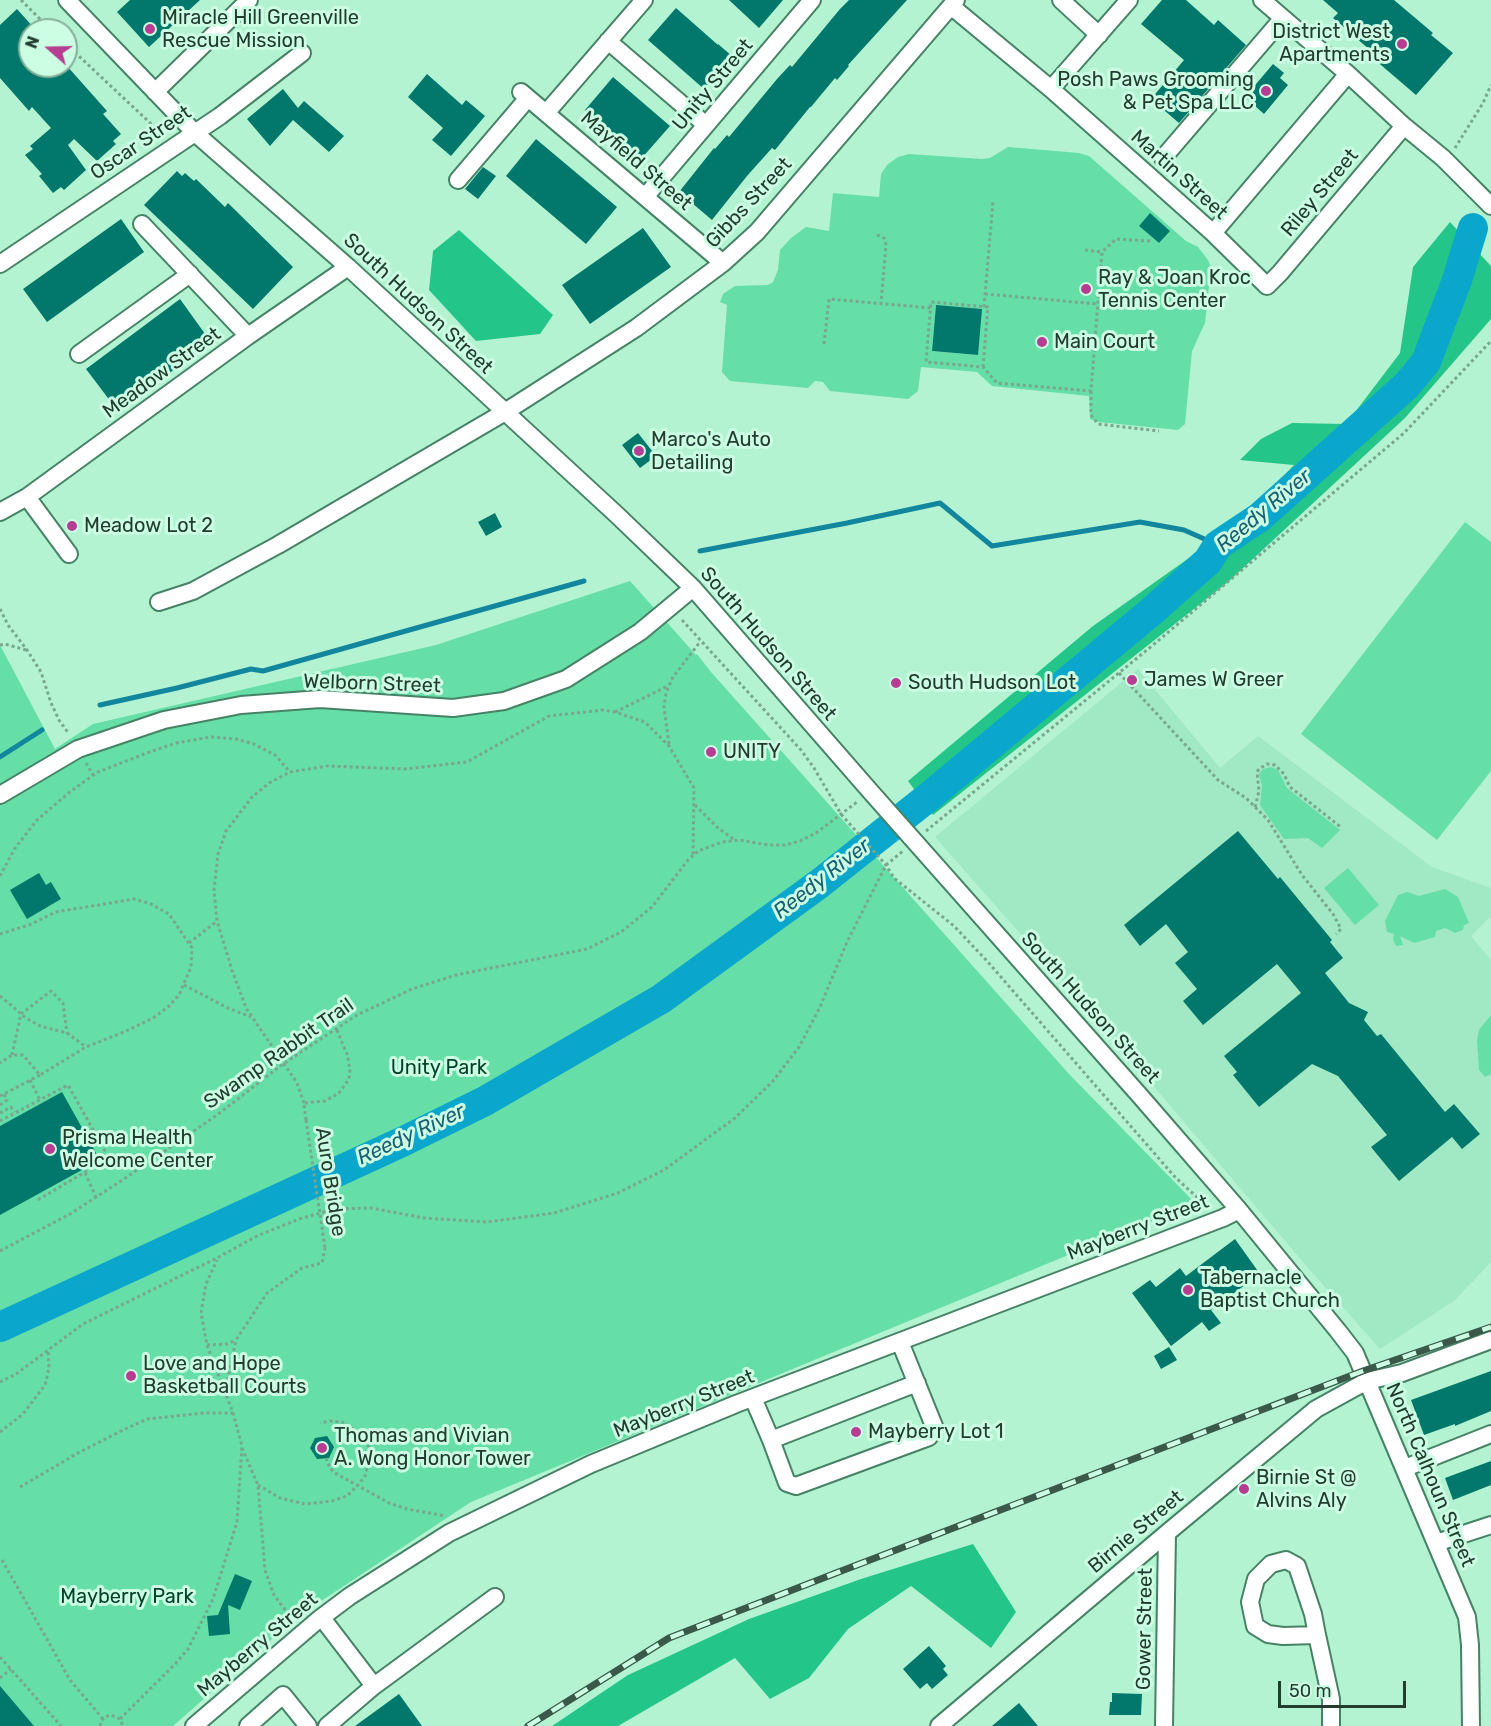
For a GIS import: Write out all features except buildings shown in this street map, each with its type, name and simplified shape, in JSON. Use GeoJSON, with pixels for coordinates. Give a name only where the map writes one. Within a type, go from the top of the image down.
{"type":"FeatureCollection","features":[{"type":"Feature","properties":{"kind":"street","name":"South Hudson Street"},"geometry":{"type":"LineString","coordinates":[[67,0],[195,133],[348,267],[693,588],[1239,1210],[1354,1351],[1367,1381]]}},
{"type":"Feature","properties":{"kind":"street"},"geometry":{"type":"LineString","coordinates":[[155,92],[249,0]]}},
{"type":"Feature","properties":{"kind":"street"},"geometry":{"type":"LineString","coordinates":[[547,112],[644,0]]}},
{"type":"Feature","properties":{"kind":"street","name":"Unity Street"},"geometry":{"type":"LineString","coordinates":[[645,197],[812,0]]}},
{"type":"Feature","properties":{"kind":"street"},"geometry":{"type":"LineString","coordinates":[[1061,0],[1099,34]]}},
{"type":"Feature","properties":{"kind":"street"},"geometry":{"type":"LineString","coordinates":[[1051,89],[1129,0]]}},
{"type":"Feature","properties":{"kind":"street"},"geometry":{"type":"LineString","coordinates":[[1262,0],[1443,158],[1491,206]]}},
{"type":"Feature","properties":{"kind":"street","name":"Martin Street"},"geometry":{"type":"LineString","coordinates":[[953,3],[1213,232],[1267,286]]}},
{"type":"Feature","properties":{"kind":"street","name":"Gibbs Street"},"geometry":{"type":"LineString","coordinates":[[159,602],[193,591],[278,545],[505,412],[636,328],[723,263],[757,232],[953,3]]}},
{"type":"Feature","properties":{"kind":"street"},"geometry":{"type":"LineString","coordinates":[[1163,158],[1283,18]]}},
{"type":"Feature","properties":{"kind":"street"},"geometry":{"type":"LineString","coordinates":[[608,41],[706,125]]}},
{"type":"Feature","properties":{"kind":"street","name":"Oscar Street"},"geometry":{"type":"LineString","coordinates":[[0,264],[195,133],[302,53]]}},
{"type":"Feature","properties":{"kind":"street"},"geometry":{"type":"LineString","coordinates":[[1213,232],[1348,75]]}},
{"type":"Feature","properties":{"kind":"street","name":"Mayfield Street"},"geometry":{"type":"LineString","coordinates":[[458,180],[524,95],[547,112],[723,263]]}},
{"type":"Feature","properties":{"kind":"street","name":"Riley Street"},"geometry":{"type":"LineString","coordinates":[[1267,286],[1404,126]]}},
{"type":"Feature","properties":{"kind":"street"},"geometry":{"type":"LineString","coordinates":[[142,224],[248,336]]}},
{"type":"Feature","properties":{"kind":"street","name":"Meadow Street"},"geometry":{"type":"LineString","coordinates":[[0,512],[27,497],[248,336],[348,267]]}},
{"type":"Feature","properties":{"kind":"street"},"geometry":{"type":"LineString","coordinates":[[79,354],[190,274]]}},
{"type":"Feature","properties":{"kind":"street"},"geometry":{"type":"LineString","coordinates":[[27,497],[69,554]]}},
{"type":"Feature","properties":{"kind":"street","name":"Welborn Street"},"geometry":{"type":"LineString","coordinates":[[0,795],[78,749],[164,720],[241,705],[320,699],[453,708],[504,700],[566,679],[640,632],[693,588]]}},
{"type":"Feature","properties":{"kind":"street","name":"Mayberry Street"},"geometry":{"type":"LineString","coordinates":[[194,1726],[322,1618],[380,1576],[449,1533],[591,1464],[753,1398],[1224,1218],[1239,1210]]}},
{"type":"Feature","properties":{"kind":"street","name":"Birnie Street"},"geometry":{"type":"LineString","coordinates":[[939,1726],[1316,1409],[1367,1381],[1402,1373],[1491,1340]]}},
{"type":"Feature","properties":{"kind":"street"},"geometry":{"type":"LineString","coordinates":[[753,1398],[787,1483],[796,1486],[929,1437],[934,1426],[900,1342]]}},
{"type":"Feature","properties":{"kind":"street","name":"North Calhoun Street"},"geometry":{"type":"LineString","coordinates":[[1367,1381],[1467,1617],[1472,1726]]}},
{"type":"Feature","properties":{"kind":"street"},"geometry":{"type":"LineString","coordinates":[[771,1440],[917,1383]]}},
{"type":"Feature","properties":{"kind":"street"},"geometry":{"type":"LineString","coordinates":[[1405,1468],[1491,1434]]}},
{"type":"Feature","properties":{"kind":"street"},"geometry":{"type":"LineString","coordinates":[[1436,1544],[1491,1525]]}},
{"type":"Feature","properties":{"kind":"street","name":"Gower Street"},"geometry":{"type":"LineString","coordinates":[[1164,1726],[1167,1533]]}},
{"type":"Feature","properties":{"kind":"street"},"geometry":{"type":"LineString","coordinates":[[1317,1635],[1268,1634],[1255,1626],[1251,1602],[1256,1579],[1271,1564],[1286,1560],[1297,1566],[1313,1614],[1331,1699],[1331,1726]]}},
{"type":"Feature","properties":{"kind":"street"},"geometry":{"type":"LineString","coordinates":[[327,1726],[374,1686],[495,1597]]}},
{"type":"Feature","properties":{"kind":"street"},"geometry":{"type":"LineString","coordinates":[[322,1618],[374,1686]]}},
{"type":"Feature","properties":{"kind":"street"},"geometry":{"type":"LineString","coordinates":[[248,1726],[283,1695],[308,1726]]}},
{"type":"Feature","properties":{"kind":"path"},"geometry":{"type":"LineString","coordinates":[[21,0],[39,18]]}},
{"type":"Feature","properties":{"kind":"path"},"geometry":{"type":"LineString","coordinates":[[78,55],[166,136]]}},
{"type":"Feature","properties":{"kind":"path"},"geometry":{"type":"LineString","coordinates":[[1443,158],[1462,139],[1491,85]]}},
{"type":"Feature","properties":{"kind":"path"},"geometry":{"type":"LineString","coordinates":[[984,307],[993,201]]}},
{"type":"Feature","properties":{"kind":"path"},"geometry":{"type":"LineString","coordinates":[[878,236],[884,238],[886,245],[881,304]]}},
{"type":"Feature","properties":{"kind":"path"},"geometry":{"type":"LineString","coordinates":[[1150,241],[1116,239],[1102,252],[1090,391],[1091,415],[1098,424],[1160,431]]}},
{"type":"Feature","properties":{"kind":"path"},"geometry":{"type":"LineString","coordinates":[[1085,250],[1102,252]]}},
{"type":"Feature","properties":{"kind":"path"},"geometry":{"type":"LineString","coordinates":[[986,294],[1098,304]]}},
{"type":"Feature","properties":{"kind":"path"},"geometry":{"type":"LineString","coordinates":[[824,344],[829,299],[931,308]]}},
{"type":"Feature","properties":{"kind":"path"},"geometry":{"type":"LineString","coordinates":[[983,367],[988,307],[931,303],[926,362],[983,367],[998,382],[1090,391]]}},
{"type":"Feature","properties":{"kind":"path"},"geometry":{"type":"LineString","coordinates":[[0,1382],[16,1374],[83,1324],[257,1236],[299,1219],[335,1209],[371,1208],[424,1218],[487,1222],[554,1213],[618,1193],[664,1170],[735,1118],[773,1082],[799,1047],[820,1007],[847,942],[886,865],[909,835],[1119,673],[1404,433],[1491,341]]}},
{"type":"Feature","properties":{"kind":"path"},"geometry":{"type":"LineString","coordinates":[[0,609],[8,625],[41,672],[51,703],[69,734]]}},
{"type":"Feature","properties":{"kind":"path"},"geometry":{"type":"LineString","coordinates":[[682,620],[801,750],[844,819],[886,865],[894,878],[954,926],[1175,1177],[1201,1201]]}},
{"type":"Feature","properties":{"kind":"path"},"geometry":{"type":"LineString","coordinates":[[669,746],[664,707],[669,686],[673,677],[701,641]]}},
{"type":"Feature","properties":{"kind":"path"},"geometry":{"type":"LineString","coordinates":[[0,645],[5,644],[27,650]]}},
{"type":"Feature","properties":{"kind":"path"},"geometry":{"type":"LineString","coordinates":[[1119,673],[1218,780],[1246,798],[1268,820],[1302,875],[1333,915],[1341,929],[1336,934]]}},
{"type":"Feature","properties":{"kind":"path"},"geometry":{"type":"LineString","coordinates":[[615,712],[669,686]]}},
{"type":"Feature","properties":{"kind":"path"},"geometry":{"type":"LineString","coordinates":[[0,876],[15,848],[37,820],[93,775],[176,743],[211,737],[236,739],[254,744],[275,755],[290,772],[328,766],[405,769],[467,762],[549,716],[603,710],[645,722],[669,746],[694,788],[693,855]]}},
{"type":"Feature","properties":{"kind":"path"},"geometry":{"type":"LineString","coordinates":[[83,759],[93,775]]}},
{"type":"Feature","properties":{"kind":"path"},"geometry":{"type":"LineString","coordinates":[[1255,807],[1259,791],[1257,772],[1267,764],[1275,765],[1284,774],[1290,787],[1342,828]]}},
{"type":"Feature","properties":{"kind":"path","name":"Auro Bridge"},"geometry":{"type":"LineString","coordinates":[[236,1340],[267,1293],[302,1268],[322,1263],[325,1248],[304,1103],[297,1083],[246,1008],[217,921],[214,890],[218,854],[226,831],[252,797],[269,783],[290,772]]}},
{"type":"Feature","properties":{"kind":"path","name":"Swamp Rabbit Trail"},"geometry":{"type":"LineString","coordinates":[[0,1251],[70,1214],[96,1197],[217,1115],[283,1064],[357,1015],[428,983],[456,975],[587,949],[621,932],[652,907],[688,860],[698,851],[715,844],[736,841],[785,845],[800,841],[816,833],[870,791]]}},
{"type":"Feature","properties":{"kind":"path"},"geometry":{"type":"LineString","coordinates":[[694,804],[718,828],[736,841]]}},
{"type":"Feature","properties":{"kind":"path"},"geometry":{"type":"LineString","coordinates":[[0,934],[29,925],[56,912],[134,899],[151,904],[169,914],[192,948],[191,967],[184,985],[179,995],[168,1007],[153,1018],[86,1047],[2,1095],[7,1100],[0,1105]]}},
{"type":"Feature","properties":{"kind":"path"},"geometry":{"type":"LineString","coordinates":[[189,943],[217,921]]}},
{"type":"Feature","properties":{"kind":"path"},"geometry":{"type":"LineString","coordinates":[[184,985],[228,1008],[253,1017]]}},
{"type":"Feature","properties":{"kind":"path"},"geometry":{"type":"LineString","coordinates":[[12,1055],[21,1014],[51,991],[63,1003],[68,1033]]}},
{"type":"Feature","properties":{"kind":"path"},"geometry":{"type":"LineString","coordinates":[[0,996],[40,1026],[68,1033],[86,1047]]}},
{"type":"Feature","properties":{"kind":"path"},"geometry":{"type":"LineString","coordinates":[[304,1103],[324,1101],[339,1093],[349,1079],[347,1054],[336,1028]]}},
{"type":"Feature","properties":{"kind":"path"},"geometry":{"type":"LineString","coordinates":[[0,1063],[12,1055],[22,1055],[40,1075]]}},
{"type":"Feature","properties":{"kind":"path"},"geometry":{"type":"LineString","coordinates":[[30,1080],[40,1100]]}},
{"type":"Feature","properties":{"kind":"path"},"geometry":{"type":"LineString","coordinates":[[0,1121],[68,1085],[109,1158],[36,1201]]}},
{"type":"Feature","properties":{"kind":"path"},"geometry":{"type":"LineString","coordinates":[[0,1113],[11,1107],[14,1113]]}},
{"type":"Feature","properties":{"kind":"path"},"geometry":{"type":"LineString","coordinates":[[85,1173],[96,1197]]}},
{"type":"Feature","properties":{"kind":"path"},"geometry":{"type":"LineString","coordinates":[[217,1258],[206,1284],[201,1313],[207,1345],[258,1485],[265,1569],[274,1594],[297,1627]]}},
{"type":"Feature","properties":{"kind":"path"},"geometry":{"type":"LineString","coordinates":[[207,1345],[227,1344],[236,1340]]}},
{"type":"Feature","properties":{"kind":"path"},"geometry":{"type":"LineString","coordinates":[[225,1394],[236,1340]]}},
{"type":"Feature","properties":{"kind":"path"},"geometry":{"type":"LineString","coordinates":[[0,1432],[23,1414],[45,1385],[49,1368],[48,1351]]}},
{"type":"Feature","properties":{"kind":"path"},"geometry":{"type":"LineString","coordinates":[[20,1487],[78,1453],[147,1419],[204,1413],[233,1413]]}},
{"type":"Feature","properties":{"kind":"path"},"geometry":{"type":"LineString","coordinates":[[258,1485],[280,1498],[305,1504],[332,1501],[347,1496],[365,1476],[369,1447],[362,1434],[342,1422],[320,1423]]}},
{"type":"Feature","properties":{"kind":"path"},"geometry":{"type":"LineString","coordinates":[[120,1719],[188,1648],[213,1599],[237,1522],[242,1446]]}},
{"type":"Feature","properties":{"kind":"path"},"geometry":{"type":"LineString","coordinates":[[326,1458],[335,1473],[389,1503],[407,1509],[448,1516]]}},
{"type":"Feature","properties":{"kind":"path"},"geometry":{"type":"LineString","coordinates":[[2,1560],[70,1680],[103,1719]]}},
{"type":"Feature","properties":{"kind":"path"},"geometry":{"type":"LineString","coordinates":[[0,1657],[61,1726]]}},
{"type":"Feature","properties":{"kind":"path"},"geometry":{"type":"LineString","coordinates":[[0,1678],[11,1669]]}},
{"type":"Feature","properties":{"kind":"path"},"geometry":{"type":"LineString","coordinates":[[100,1726],[103,1719],[111,1715],[120,1719],[123,1726]]}},
{"type":"Feature","properties":{"kind":"shaded area"},"geometry":{"type":"Polygon","coordinates":[[[1138,669],[1220,768],[1258,736],[1432,867],[1491,888],[1491,916],[1471,936],[1491,960],[1491,1262],[1454,1301],[1380,1349],[1122,1049],[935,837],[1138,669]]]}},
{"type":"Feature","properties":{"kind":"green space","name":"Ray & Joan Kroc Tennis Center"},"geometry":{"type":"Polygon","coordinates":[[[1008,147],[1079,153],[1089,156],[1186,241],[1198,247],[1208,260],[1211,267],[1205,323],[1192,351],[1185,424],[1178,430],[1099,422],[1090,419],[1089,396],[992,386],[977,372],[921,367],[918,391],[908,399],[830,391],[823,382],[815,381],[808,388],[730,381],[722,372],[727,305],[720,302],[723,294],[735,286],[768,285],[773,282],[778,270],[780,250],[791,238],[806,227],[829,231],[833,193],[879,197],[881,174],[887,165],[898,157],[909,154],[990,158],[1008,147]],[[1150,214],[1139,226],[1159,243],[1169,230],[1150,214]],[[936,305],[932,351],[978,355],[936,305]]]}},
{"type":"Feature","properties":{"kind":"green space"},"geometry":{"type":"Polygon","coordinates":[[[1450,222],[1491,266],[1491,319],[1405,418],[1228,582],[933,815],[908,781],[1093,626],[1237,524],[1294,465],[1240,460],[1261,439],[1292,423],[1346,424],[1400,353],[1413,267],[1450,222]]]}},
{"type":"Feature","properties":{"kind":"green space"},"geometry":{"type":"Polygon","coordinates":[[[459,230],[553,315],[540,334],[476,341],[429,290],[433,251],[459,230]]]}},
{"type":"Feature","properties":{"kind":"green space"},"geometry":{"type":"Polygon","coordinates":[[[1465,522],[1491,542],[1491,771],[1437,840],[1301,734],[1465,522]]]}},
{"type":"Feature","properties":{"kind":"green space","name":"Unity Park"},"geometry":{"type":"Polygon","coordinates":[[[630,581],[1069,1074],[1197,1205],[1136,1227],[471,1502],[297,1617],[173,1726],[0,1726],[0,645],[55,749],[93,724],[436,645],[630,581]]]}},
{"type":"Feature","properties":{"kind":"green space"},"geometry":{"type":"Polygon","coordinates":[[[1271,767],[1278,770],[1287,788],[1340,830],[1322,848],[1308,838],[1284,839],[1260,805],[1262,786],[1259,774],[1263,769],[1271,767]]]}},
{"type":"Feature","properties":{"kind":"green space"},"geometry":{"type":"Polygon","coordinates":[[[1348,868],[1379,905],[1355,925],[1324,888],[1348,868]]]}},
{"type":"Feature","properties":{"kind":"green space"},"geometry":{"type":"Polygon","coordinates":[[[1445,889],[1458,897],[1469,923],[1464,925],[1463,930],[1455,933],[1445,928],[1436,931],[1435,937],[1414,943],[1400,936],[1403,945],[1396,946],[1393,939],[1394,934],[1387,932],[1385,921],[1398,895],[1407,892],[1419,896],[1445,889]]]}},
{"type":"Feature","properties":{"kind":"green space"},"geometry":{"type":"Polygon","coordinates":[[[1491,1015],[1491,1074],[1485,1077],[1479,1070],[1477,1040],[1479,1030],[1491,1015]]]}},
{"type":"Feature","properties":{"kind":"green space"},"geometry":{"type":"Polygon","coordinates":[[[973,1544],[1016,1612],[991,1648],[911,1586],[848,1629],[809,1678],[770,1699],[735,1658],[618,1726],[552,1726],[628,1675],[749,1619],[861,1579],[973,1544]]]}},
{"type":"Feature","properties":{"kind":"waterway","name":"Reedy River"},"geometry":{"type":"LineString","coordinates":[[0,1327],[404,1141],[485,1101],[661,999],[819,884],[931,795],[1152,611],[1208,561],[1218,545],[1260,517],[1407,385],[1426,362],[1457,280],[1473,228]]}},
{"type":"Feature","properties":{"kind":"waterway"},"geometry":{"type":"LineString","coordinates":[[700,551],[940,503],[992,546],[1140,522],[1184,530],[1218,545]]}},
{"type":"Feature","properties":{"kind":"waterway"},"geometry":{"type":"LineString","coordinates":[[100,705],[251,669],[263,671],[584,581]]}},
{"type":"Feature","properties":{"kind":"waterway"},"geometry":{"type":"LineString","coordinates":[[0,757],[42,730]]}},
{"type":"Feature","properties":{"kind":"railway"},"geometry":{"type":"LineString","coordinates":[[528,1726],[669,1638],[1363,1371],[1491,1327]]}},
{"type":"Feature","properties":{"kind":"place","name":"Miracle Hill Greenville Rescue Mission"},"geometry":{"type":"Point","coordinates":[150,29]}},
{"type":"Feature","properties":{"kind":"place","name":"District West Apartments"},"geometry":{"type":"Point","coordinates":[1402,44]}},
{"type":"Feature","properties":{"kind":"place","name":"Posh Paws Grooming & Pet Spa LLC"},"geometry":{"type":"Point","coordinates":[1266,91]}},
{"type":"Feature","properties":{"kind":"place","name":"Ray & Joan Kroc Tennis Center"},"geometry":{"type":"Point","coordinates":[1086,289]}},
{"type":"Feature","properties":{"kind":"place","name":"Main Court"},"geometry":{"type":"Point","coordinates":[1042,342]}},
{"type":"Feature","properties":{"kind":"place","name":"Marco's Auto Detailing"},"geometry":{"type":"Point","coordinates":[639,451]}},
{"type":"Feature","properties":{"kind":"place","name":"Meadow Lot 2"},"geometry":{"type":"Point","coordinates":[72,526]}},
{"type":"Feature","properties":{"kind":"place","name":"James W Greer"},"geometry":{"type":"Point","coordinates":[1132,680]}},
{"type":"Feature","properties":{"kind":"place","name":"South Hudson Lot"},"geometry":{"type":"Point","coordinates":[896,683]}},
{"type":"Feature","properties":{"kind":"place","name":"UNITY"},"geometry":{"type":"Point","coordinates":[711,752]}},
{"type":"Feature","properties":{"kind":"place","name":"Prisma Health Welcome Center"},"geometry":{"type":"Point","coordinates":[50,1149]}},
{"type":"Feature","properties":{"kind":"place","name":"Tabernacle Baptist Church"},"geometry":{"type":"Point","coordinates":[1188,1290]}},
{"type":"Feature","properties":{"kind":"place","name":"Love and Hope Basketball Courts"},"geometry":{"type":"Point","coordinates":[131,1376]}},
{"type":"Feature","properties":{"kind":"place","name":"Mayberry Lot 1"},"geometry":{"type":"Point","coordinates":[856,1432]}},
{"type":"Feature","properties":{"kind":"place","name":"Thomas and Vivian A. Wong Honor Tower"},"geometry":{"type":"Point","coordinates":[322,1448]}},
{"type":"Feature","properties":{"kind":"place","name":"Birnie St @ Alvins Aly"},"geometry":{"type":"Point","coordinates":[1244,1489]}},
{"type":"Feature","properties":{"kind":"park label","name":"Mayberry Park"},"geometry":{"type":"Point","coordinates":[127,1597]}}]}
